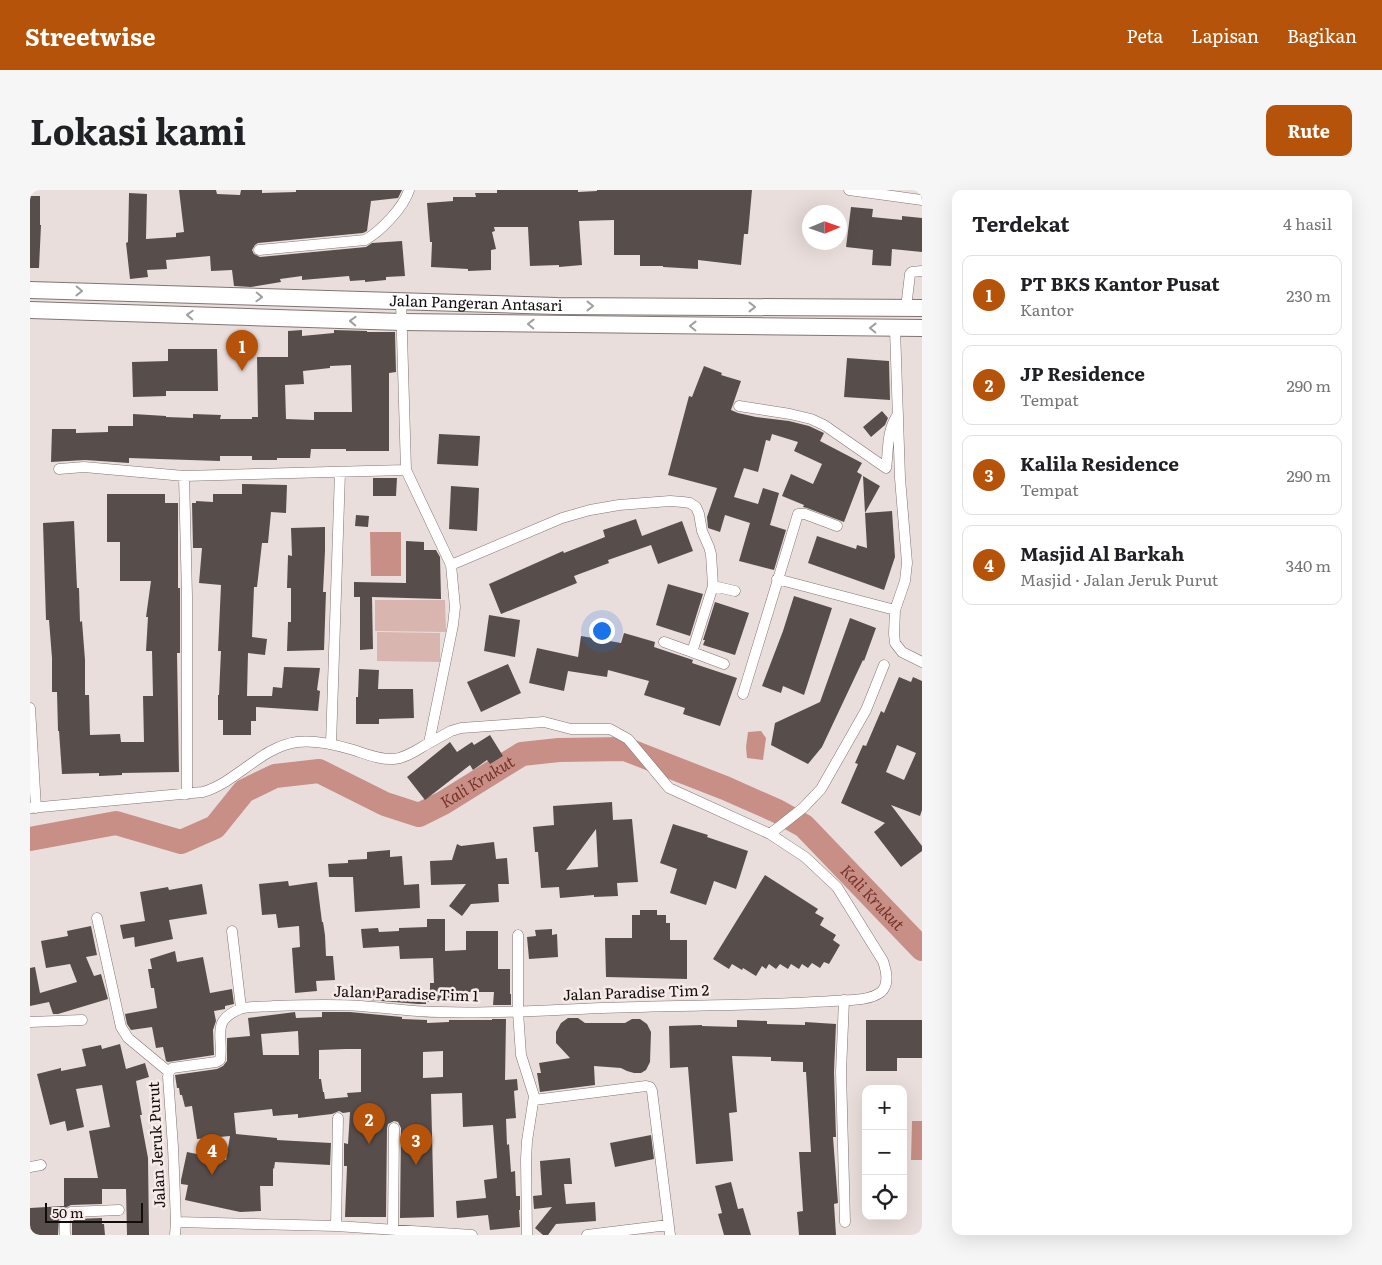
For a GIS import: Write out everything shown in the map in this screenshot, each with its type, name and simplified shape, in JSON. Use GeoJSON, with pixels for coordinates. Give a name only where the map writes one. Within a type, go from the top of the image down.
{"type":"FeatureCollection","features":[{"type":"Feature","properties":{"kind":"main road","name":"Jalan Pangeran Antasari"},"geometry":{"type":"LineString","coordinates":[[30,290],[547,306],[914,308]]}},
{"type":"Feature","properties":{"kind":"main road","name":"Jalan Pangeran Antasari"},"geometry":{"type":"LineString","coordinates":[[30,310],[402,322],[922,328]]}},
{"type":"Feature","properties":{"kind":"street"},"geometry":{"type":"LineString","coordinates":[[259,250],[364,240],[374,234],[398,212],[409,190]]}},
{"type":"Feature","properties":{"kind":"street"},"geometry":{"type":"LineString","coordinates":[[849,190],[922,200]]}},
{"type":"Feature","properties":{"kind":"street"},"geometry":{"type":"LineString","coordinates":[[914,308],[910,274],[922,271]]}},
{"type":"Feature","properties":{"kind":"street"},"geometry":{"type":"LineString","coordinates":[[401,301],[406,470],[451,566],[455,607],[453,625],[428,743]]}},
{"type":"Feature","properties":{"kind":"street"},"geometry":{"type":"LineString","coordinates":[[895,329],[899,444],[907,563],[905,581],[895,610],[895,643],[902,652],[922,662]]}},
{"type":"Feature","properties":{"kind":"street"},"geometry":{"type":"LineString","coordinates":[[738,406],[811,419],[886,468],[888,437],[898,413]]}},
{"type":"Feature","properties":{"kind":"street"},"geometry":{"type":"LineString","coordinates":[[59,468],[84,468],[184,476],[406,470]]}},
{"type":"Feature","properties":{"kind":"street"},"geometry":{"type":"LineString","coordinates":[[331,744],[340,472]]}},
{"type":"Feature","properties":{"kind":"street"},"geometry":{"type":"LineString","coordinates":[[184,476],[187,596],[187,794]]}},
{"type":"Feature","properties":{"kind":"street"},"geometry":{"type":"LineString","coordinates":[[451,566],[562,518],[590,510],[619,505],[670,501],[690,503],[696,507],[699,514],[702,531],[711,554],[713,586],[692,652]]}},
{"type":"Feature","properties":{"kind":"street"},"geometry":{"type":"LineString","coordinates":[[743,694],[798,514],[805,514],[837,526]]}},
{"type":"Feature","properties":{"kind":"street"},"geometry":{"type":"LineString","coordinates":[[777,579],[895,610]]}},
{"type":"Feature","properties":{"kind":"street"},"geometry":{"type":"LineString","coordinates":[[713,586],[735,592]]}},
{"type":"Feature","properties":{"kind":"street"},"geometry":{"type":"LineString","coordinates":[[664,642],[724,664]]}},
{"type":"Feature","properties":{"kind":"street"},"geometry":{"type":"LineString","coordinates":[[30,708],[33,808],[203,792],[227,782],[271,751],[296,742],[331,744],[371,756],[395,759],[406,756],[451,730],[544,722],[571,729],[610,729],[628,739],[669,788],[774,831],[803,808],[821,789],[866,710],[884,666]]}},
{"type":"Feature","properties":{"kind":"street","name":"Jalan Paradise Tim 2"},"geometry":{"type":"LineString","coordinates":[[518,1012],[844,1000],[866,998],[882,991],[886,983],[887,973],[883,960],[837,887],[774,831]]}},
{"type":"Feature","properties":{"kind":"street"},"geometry":{"type":"LineString","coordinates":[[97,918],[121,1027],[134,1044],[169,1072]]}},
{"type":"Feature","properties":{"kind":"street"},"geometry":{"type":"LineString","coordinates":[[232,930],[241,1008]]}},
{"type":"Feature","properties":{"kind":"street"},"geometry":{"type":"LineString","coordinates":[[518,935],[518,1012],[521,1055],[534,1100],[526,1158],[527,1235]]}},
{"type":"Feature","properties":{"kind":"street"},"geometry":{"type":"LineString","coordinates":[[844,1000],[840,1072],[845,1222]]}},
{"type":"Feature","properties":{"kind":"street","name":"Jalan Paradise Tim 1"},"geometry":{"type":"LineString","coordinates":[[241,1008],[293,1005],[360,1006],[441,1012],[518,1012]]}},
{"type":"Feature","properties":{"kind":"street","name":"Jalan Jeruk Purut"},"geometry":{"type":"LineString","coordinates":[[175,1235],[169,1072],[172,1068],[220,1060],[222,1022],[241,1008]]}},
{"type":"Feature","properties":{"kind":"street"},"geometry":{"type":"LineString","coordinates":[[30,1022],[82,1020]]}},
{"type":"Feature","properties":{"kind":"street"},"geometry":{"type":"LineString","coordinates":[[534,1100],[646,1086],[652,1091],[669,1230],[587,1235]]}},
{"type":"Feature","properties":{"kind":"street"},"geometry":{"type":"LineString","coordinates":[[336,1226],[338,1118]]}},
{"type":"Feature","properties":{"kind":"street"},"geometry":{"type":"LineString","coordinates":[[393,1229],[394,1128]]}},
{"type":"Feature","properties":{"kind":"street"},"geometry":{"type":"LineString","coordinates":[[30,1166],[41,1165]]}},
{"type":"Feature","properties":{"kind":"street"},"geometry":{"type":"LineString","coordinates":[[65,1235],[65,1218],[71,1212],[119,1210]]}},
{"type":"Feature","properties":{"kind":"street"},"geometry":{"type":"LineString","coordinates":[[176,1222],[284,1230],[336,1226],[472,1235]]}},
{"type":"Feature","properties":{"kind":"shaded area"},"geometry":{"type":"Polygon","coordinates":[[[370,532],[401,532],[401,576],[371,576],[370,532]]]}},
{"type":"Feature","properties":{"kind":"shaded area"},"geometry":{"type":"Polygon","coordinates":[[[375,600],[445,600],[446,632],[375,631],[375,600]]]}},
{"type":"Feature","properties":{"kind":"shaded area"},"geometry":{"type":"Polygon","coordinates":[[[377,632],[440,633],[440,662],[377,661],[377,632]]]}},
{"type":"Feature","properties":{"kind":"shaded area"},"geometry":{"type":"Polygon","coordinates":[[[761,731],[766,738],[763,760],[747,758],[748,732],[761,731]]]}},
{"type":"Feature","properties":{"kind":"shaded area"},"geometry":{"type":"Polygon","coordinates":[[[912,1121],[922,1121],[922,1160],[911,1160],[912,1121]]]}},
{"type":"Feature","properties":{"kind":"building"},"geometry":{"type":"Polygon","coordinates":[[[179,190],[216,190],[217,194],[240,195],[241,190],[262,190],[262,193],[296,192],[296,190],[402,190],[398,198],[371,201],[367,231],[363,233],[258,243],[252,250],[254,254],[260,257],[366,247],[372,243],[402,241],[405,276],[386,277],[386,280],[365,282],[365,280],[350,281],[349,276],[302,280],[302,276],[280,279],[281,282],[251,287],[234,286],[232,270],[211,271],[210,256],[166,260],[167,269],[147,270],[148,277],[130,279],[126,243],[128,242],[129,193],[147,194],[146,239],[176,237],[176,233],[184,232],[179,190]]]}},
{"type":"Feature","properties":{"kind":"building"},"geometry":{"type":"Polygon","coordinates":[[[497,190],[578,190],[578,192],[597,190],[752,190],[748,234],[744,234],[741,265],[698,260],[698,269],[640,266],[640,255],[614,255],[614,220],[579,221],[582,265],[559,267],[559,265],[530,266],[528,227],[494,227],[495,231],[492,232],[496,249],[491,250],[491,270],[468,271],[468,269],[431,267],[432,242],[430,242],[427,203],[453,201],[453,197],[476,197],[475,193],[497,193],[497,190]]]}},
{"type":"Feature","properties":{"kind":"building"},"geometry":{"type":"Polygon","coordinates":[[[30,196],[40,196],[39,268],[30,268],[30,196]]]}},
{"type":"Feature","properties":{"kind":"building"},"geometry":{"type":"Polygon","coordinates":[[[851,207],[873,209],[872,217],[902,220],[902,216],[922,218],[922,252],[892,249],[891,266],[872,265],[873,250],[847,247],[851,207]]]}},
{"type":"Feature","properties":{"kind":"building"},"geometry":{"type":"Polygon","coordinates":[[[302,330],[302,336],[334,333],[334,330],[395,332],[396,372],[389,373],[389,451],[311,449],[310,458],[277,458],[277,460],[252,460],[252,456],[220,456],[220,461],[129,458],[129,463],[85,460],[51,462],[52,429],[76,429],[76,433],[108,432],[108,426],[133,426],[133,414],[193,418],[193,414],[221,415],[220,419],[252,419],[252,417],[258,417],[257,357],[288,357],[288,331],[302,330]],[[351,365],[330,366],[330,368],[303,371],[304,384],[285,385],[286,419],[314,420],[314,412],[352,412],[351,365]]]}},
{"type":"Feature","properties":{"kind":"building"},"geometry":{"type":"Polygon","coordinates":[[[168,349],[217,349],[218,391],[166,391],[166,396],[133,397],[132,362],[168,361],[168,349]]]}},
{"type":"Feature","properties":{"kind":"building"},"geometry":{"type":"Polygon","coordinates":[[[847,358],[889,361],[890,400],[844,397],[847,358]]]}},
{"type":"Feature","properties":{"kind":"building"},"geometry":{"type":"Polygon","coordinates":[[[704,366],[722,373],[721,375],[741,381],[731,410],[756,417],[789,421],[809,426],[824,433],[820,441],[862,463],[857,472],[862,475],[844,522],[803,507],[804,505],[782,496],[791,474],[813,484],[822,464],[794,451],[798,442],[772,434],[770,441],[766,440],[758,472],[744,468],[734,497],[758,504],[763,488],[779,493],[770,525],[786,530],[774,570],[739,561],[750,523],[725,515],[720,532],[708,528],[707,517],[717,488],[668,475],[689,396],[692,397],[704,366]]]}},
{"type":"Feature","properties":{"kind":"building"},"geometry":{"type":"Polygon","coordinates":[[[882,411],[888,418],[885,425],[871,437],[863,427],[882,411]]]}},
{"type":"Feature","properties":{"kind":"building"},"geometry":{"type":"Polygon","coordinates":[[[439,434],[480,436],[478,466],[437,464],[439,434]]]}},
{"type":"Feature","properties":{"kind":"building"},"geometry":{"type":"Polygon","coordinates":[[[863,476],[880,486],[865,513],[863,476]]]}},
{"type":"Feature","properties":{"kind":"building"},"geometry":{"type":"Polygon","coordinates":[[[373,478],[397,478],[396,496],[373,496],[373,478]]]}},
{"type":"Feature","properties":{"kind":"building"},"geometry":{"type":"Polygon","coordinates":[[[242,484],[287,485],[286,513],[271,512],[268,543],[262,543],[257,587],[254,587],[252,637],[267,639],[265,655],[248,653],[247,696],[272,696],[273,687],[282,688],[284,667],[320,668],[317,690],[320,691],[318,711],[256,707],[256,721],[251,721],[251,735],[223,735],[223,720],[218,720],[221,651],[218,651],[221,585],[199,583],[202,548],[193,548],[192,503],[196,503],[196,501],[213,502],[213,494],[242,494],[242,484]]]}},
{"type":"Feature","properties":{"kind":"building"},"geometry":{"type":"Polygon","coordinates":[[[451,486],[479,488],[477,531],[449,529],[451,486]]]}},
{"type":"Feature","properties":{"kind":"building"},"geometry":{"type":"Polygon","coordinates":[[[107,494],[165,494],[165,503],[178,503],[178,588],[180,588],[180,653],[177,653],[179,772],[122,773],[122,775],[99,776],[99,773],[62,774],[57,692],[52,692],[49,620],[46,620],[43,523],[74,521],[77,588],[79,588],[80,622],[82,621],[85,660],[85,695],[89,695],[90,735],[120,734],[121,742],[144,742],[143,696],[153,696],[152,651],[146,651],[148,617],[146,617],[151,581],[120,581],[120,542],[107,542],[107,494]]]}},
{"type":"Feature","properties":{"kind":"building"},"geometry":{"type":"Polygon","coordinates":[[[892,511],[895,557],[884,590],[808,563],[817,536],[856,549],[857,545],[867,548],[865,513],[892,511]]]}},
{"type":"Feature","properties":{"kind":"building"},"geometry":{"type":"Polygon","coordinates":[[[356,515],[369,516],[368,527],[355,526],[356,515]]]}},
{"type":"Feature","properties":{"kind":"building"},"geometry":{"type":"Polygon","coordinates":[[[636,519],[642,536],[682,521],[693,551],[658,564],[651,545],[608,560],[609,563],[574,576],[577,583],[501,614],[489,584],[563,551],[564,553],[605,537],[603,530],[636,519]]]}},
{"type":"Feature","properties":{"kind":"building"},"geometry":{"type":"Polygon","coordinates":[[[325,527],[323,592],[326,592],[324,650],[287,651],[288,622],[291,622],[291,588],[287,588],[288,555],[292,556],[291,528],[325,527]]]}},
{"type":"Feature","properties":{"kind":"building"},"geometry":{"type":"Polygon","coordinates":[[[406,541],[424,542],[424,550],[436,550],[440,557],[441,599],[372,597],[373,649],[360,650],[360,597],[354,597],[354,582],[406,583],[406,541]]]}},
{"type":"Feature","properties":{"kind":"building"},"geometry":{"type":"Polygon","coordinates":[[[668,584],[703,594],[690,636],[656,625],[668,584]]]}},
{"type":"Feature","properties":{"kind":"building"},"geometry":{"type":"Polygon","coordinates":[[[794,596],[832,608],[804,695],[783,686],[781,693],[762,686],[794,596]]]}},
{"type":"Feature","properties":{"kind":"building"},"geometry":{"type":"Polygon","coordinates":[[[715,602],[749,613],[735,655],[703,645],[715,602]]]}},
{"type":"Feature","properties":{"kind":"building"},"geometry":{"type":"Polygon","coordinates":[[[489,615],[520,620],[515,657],[484,651],[489,615]]]}},
{"type":"Feature","properties":{"kind":"building"},"geometry":{"type":"Polygon","coordinates":[[[850,618],[876,628],[864,661],[822,747],[808,764],[771,745],[775,723],[820,702],[850,618]]]}},
{"type":"Feature","properties":{"kind":"building"},"geometry":{"type":"Polygon","coordinates":[[[624,633],[655,642],[654,647],[693,660],[692,663],[737,678],[720,726],[683,714],[685,708],[644,695],[649,681],[608,670],[607,677],[568,671],[564,691],[529,683],[537,648],[578,657],[581,636],[621,643],[624,633]]]}},
{"type":"Feature","properties":{"kind":"building"},"geometry":{"type":"Polygon","coordinates":[[[508,664],[521,693],[481,712],[467,682],[508,664]]]}},
{"type":"Feature","properties":{"kind":"building"},"geometry":{"type":"Polygon","coordinates":[[[359,669],[379,670],[378,689],[413,689],[414,718],[379,719],[379,724],[356,724],[359,669]]]}},
{"type":"Feature","properties":{"kind":"building"},"geometry":{"type":"Polygon","coordinates":[[[899,677],[911,682],[913,677],[922,681],[922,810],[920,816],[891,805],[922,846],[922,851],[901,867],[874,832],[885,823],[841,803],[858,764],[855,763],[863,745],[866,746],[881,711],[884,713],[899,677]],[[897,745],[886,772],[904,780],[916,753],[897,745]]]}},
{"type":"Feature","properties":{"kind":"building"},"geometry":{"type":"Polygon","coordinates":[[[490,735],[503,756],[490,764],[487,760],[473,770],[470,765],[425,800],[407,777],[450,742],[457,752],[472,742],[474,745],[490,735]]]}},
{"type":"Feature","properties":{"kind":"building"},"geometry":{"type":"Polygon","coordinates":[[[612,802],[613,820],[632,819],[638,882],[617,883],[618,896],[594,897],[594,895],[560,898],[559,887],[541,888],[538,852],[535,852],[533,827],[554,825],[553,806],[612,802]],[[596,829],[566,870],[598,867],[596,829]]]}},
{"type":"Feature","properties":{"kind":"building"},"geometry":{"type":"Polygon","coordinates":[[[673,824],[708,835],[707,837],[748,851],[736,889],[714,881],[706,905],[670,893],[677,869],[660,863],[673,824]]]}},
{"type":"Feature","properties":{"kind":"building"},"geometry":{"type":"Polygon","coordinates":[[[494,842],[496,859],[507,858],[509,884],[498,884],[499,902],[471,904],[462,916],[449,906],[466,884],[431,885],[430,861],[452,860],[457,844],[461,846],[494,842]]]}},
{"type":"Feature","properties":{"kind":"building"},"geometry":{"type":"Polygon","coordinates":[[[390,850],[390,857],[402,856],[404,885],[419,884],[420,908],[355,912],[353,877],[329,877],[328,864],[348,863],[348,860],[367,859],[367,852],[390,850]]]}},
{"type":"Feature","properties":{"kind":"building"},"geometry":{"type":"Polygon","coordinates":[[[765,875],[818,909],[815,913],[824,918],[820,925],[836,935],[833,940],[840,945],[829,964],[824,962],[820,968],[812,963],[808,968],[802,964],[799,969],[791,964],[788,969],[780,964],[776,969],[769,964],[766,969],[762,966],[756,976],[732,964],[729,969],[713,959],[765,875]]]}},
{"type":"Feature","properties":{"kind":"building"},"geometry":{"type":"Polygon","coordinates":[[[288,881],[289,886],[317,882],[325,935],[326,956],[333,956],[335,980],[316,981],[317,991],[295,993],[292,948],[300,947],[299,926],[278,928],[276,914],[262,915],[259,884],[288,881]]]}},
{"type":"Feature","properties":{"kind":"building"},"geometry":{"type":"Polygon","coordinates":[[[202,884],[207,914],[169,920],[173,939],[135,947],[134,937],[123,939],[120,925],[145,921],[140,892],[168,887],[169,890],[202,884]]]}},
{"type":"Feature","properties":{"kind":"building"},"geometry":{"type":"Polygon","coordinates":[[[640,910],[657,910],[657,915],[666,915],[666,923],[670,923],[670,940],[687,940],[687,979],[606,977],[605,938],[632,938],[632,915],[640,915],[640,910]]]}},
{"type":"Feature","properties":{"kind":"building"},"geometry":{"type":"Polygon","coordinates":[[[427,919],[445,919],[445,951],[466,950],[466,931],[498,931],[498,969],[510,969],[511,1005],[493,1005],[494,992],[464,992],[464,1001],[447,1002],[447,1000],[426,1002],[426,1004],[369,1000],[368,991],[379,990],[379,993],[430,991],[430,983],[434,983],[433,958],[400,959],[399,946],[363,948],[361,929],[378,928],[379,932],[399,931],[399,928],[427,927],[427,919]]]}},
{"type":"Feature","properties":{"kind":"building"},"geometry":{"type":"Polygon","coordinates":[[[91,926],[97,955],[86,957],[94,976],[101,974],[108,999],[58,1014],[53,1014],[49,1002],[30,1006],[30,968],[35,967],[40,993],[77,982],[70,964],[46,968],[41,941],[68,936],[67,931],[91,926]]]}},
{"type":"Feature","properties":{"kind":"building"},"geometry":{"type":"Polygon","coordinates":[[[552,929],[552,935],[557,934],[558,957],[529,959],[527,937],[536,936],[535,930],[552,929]]]}},
{"type":"Feature","properties":{"kind":"building"},"geometry":{"type":"Polygon","coordinates":[[[175,951],[177,962],[203,957],[210,993],[232,989],[234,1004],[225,1006],[225,1009],[214,1011],[216,1021],[213,1030],[214,1055],[168,1062],[166,1061],[163,1047],[156,1048],[152,1027],[131,1030],[127,1024],[125,1014],[157,1008],[154,988],[151,988],[148,969],[152,969],[150,959],[175,951]]]}},
{"type":"Feature","properties":{"kind":"building"},"geometry":{"type":"Polygon","coordinates":[[[295,1012],[296,1018],[322,1017],[322,1012],[350,1012],[402,1017],[402,1019],[427,1020],[427,1023],[449,1022],[449,1020],[506,1019],[505,1080],[517,1079],[518,1090],[514,1091],[516,1118],[506,1119],[507,1145],[509,1144],[511,1172],[515,1171],[516,1196],[520,1196],[520,1227],[490,1230],[488,1215],[457,1218],[456,1201],[486,1198],[484,1180],[497,1178],[493,1125],[463,1127],[462,1093],[431,1094],[434,1217],[400,1218],[401,1128],[398,1122],[394,1121],[388,1124],[387,1128],[386,1217],[345,1217],[347,1166],[344,1166],[344,1143],[348,1144],[350,1112],[343,1113],[339,1111],[332,1114],[298,1118],[298,1114],[273,1116],[272,1109],[234,1113],[236,1134],[277,1138],[277,1140],[331,1143],[330,1165],[275,1162],[273,1186],[260,1186],[261,1211],[240,1212],[185,1200],[188,1185],[181,1184],[181,1180],[187,1152],[226,1160],[230,1136],[197,1139],[192,1106],[185,1107],[182,1095],[180,1095],[179,1088],[177,1088],[175,1075],[217,1069],[223,1066],[227,1061],[227,1038],[250,1036],[248,1018],[295,1012]],[[298,1031],[261,1034],[263,1055],[299,1055],[298,1031]],[[361,1049],[319,1050],[319,1079],[321,1079],[325,1099],[348,1097],[347,1093],[361,1092],[361,1049]],[[443,1051],[423,1052],[423,1078],[443,1077],[443,1051]]]}},
{"type":"Feature","properties":{"kind":"building"},"geometry":{"type":"Polygon","coordinates":[[[568,1018],[578,1018],[585,1023],[625,1023],[632,1019],[640,1019],[647,1024],[651,1032],[650,1062],[646,1070],[641,1073],[634,1073],[621,1068],[594,1066],[595,1085],[540,1092],[537,1073],[541,1073],[539,1063],[570,1058],[556,1043],[556,1032],[561,1023],[568,1018]]]}},
{"type":"Feature","properties":{"kind":"building"},"geometry":{"type":"Polygon","coordinates":[[[737,1020],[767,1021],[767,1024],[805,1025],[805,1022],[836,1024],[834,1072],[836,1137],[833,1137],[838,1203],[834,1204],[836,1235],[799,1235],[797,1212],[803,1211],[799,1152],[811,1152],[806,1072],[803,1072],[803,1062],[771,1061],[771,1057],[732,1056],[737,1112],[729,1113],[733,1161],[696,1164],[688,1067],[670,1068],[669,1026],[737,1027],[737,1020]]]}},
{"type":"Feature","properties":{"kind":"building"},"geometry":{"type":"Polygon","coordinates":[[[866,1020],[922,1020],[922,1058],[897,1058],[897,1071],[866,1071],[866,1020]]]}},
{"type":"Feature","properties":{"kind":"building"},"geometry":{"type":"Polygon","coordinates":[[[120,1044],[126,1069],[145,1063],[149,1077],[136,1081],[148,1158],[149,1235],[127,1235],[126,1189],[102,1189],[102,1204],[71,1205],[61,1212],[58,1235],[30,1235],[30,1208],[64,1206],[64,1178],[98,1178],[89,1131],[110,1127],[102,1085],[76,1089],[84,1127],[67,1131],[65,1121],[50,1125],[37,1074],[61,1068],[61,1071],[86,1066],[82,1049],[101,1045],[102,1049],[120,1044]]]}},
{"type":"Feature","properties":{"kind":"building"},"geometry":{"type":"Polygon","coordinates":[[[651,1135],[654,1159],[615,1167],[610,1143],[651,1135]]]}},
{"type":"Feature","properties":{"kind":"building"},"geometry":{"type":"Polygon","coordinates":[[[570,1158],[572,1184],[564,1184],[566,1204],[595,1202],[596,1221],[556,1224],[548,1235],[543,1235],[535,1228],[552,1207],[534,1209],[533,1196],[542,1195],[540,1161],[570,1158]]]}},
{"type":"Feature","properties":{"kind":"building"},"geometry":{"type":"Polygon","coordinates":[[[731,1182],[738,1209],[743,1208],[751,1235],[724,1235],[718,1214],[722,1213],[715,1186],[731,1182]]]}},
{"type":"Feature","properties":{"kind":"building"},"geometry":{"type":"Polygon","coordinates":[[[102,1218],[105,1235],[72,1235],[74,1219],[102,1218]]]}},
{"type":"Feature","properties":{"kind":"waterway","name":"Kali Krukut"},"geometry":{"type":"LineString","coordinates":[[30,839],[116,823],[181,842],[215,827],[244,791],[275,776],[319,771],[385,804],[419,815],[443,803],[522,754],[559,750],[625,749],[725,788],[777,811],[804,826],[922,949]]}},
{"type":"Feature","properties":{"kind":"place","name":"PT BKS Kantor Pusat"},"geometry":{"type":"Point","coordinates":[242,371]}},
{"type":"Feature","properties":{"kind":"place","name":"JP Residence"},"geometry":{"type":"Point","coordinates":[369,1144]}},
{"type":"Feature","properties":{"kind":"place","name":"Kalila Residence"},"geometry":{"type":"Point","coordinates":[416,1165]}},
{"type":"Feature","properties":{"kind":"place","name":"Masjid Al Barkah"},"geometry":{"type":"Point","coordinates":[212,1175]}}]}
